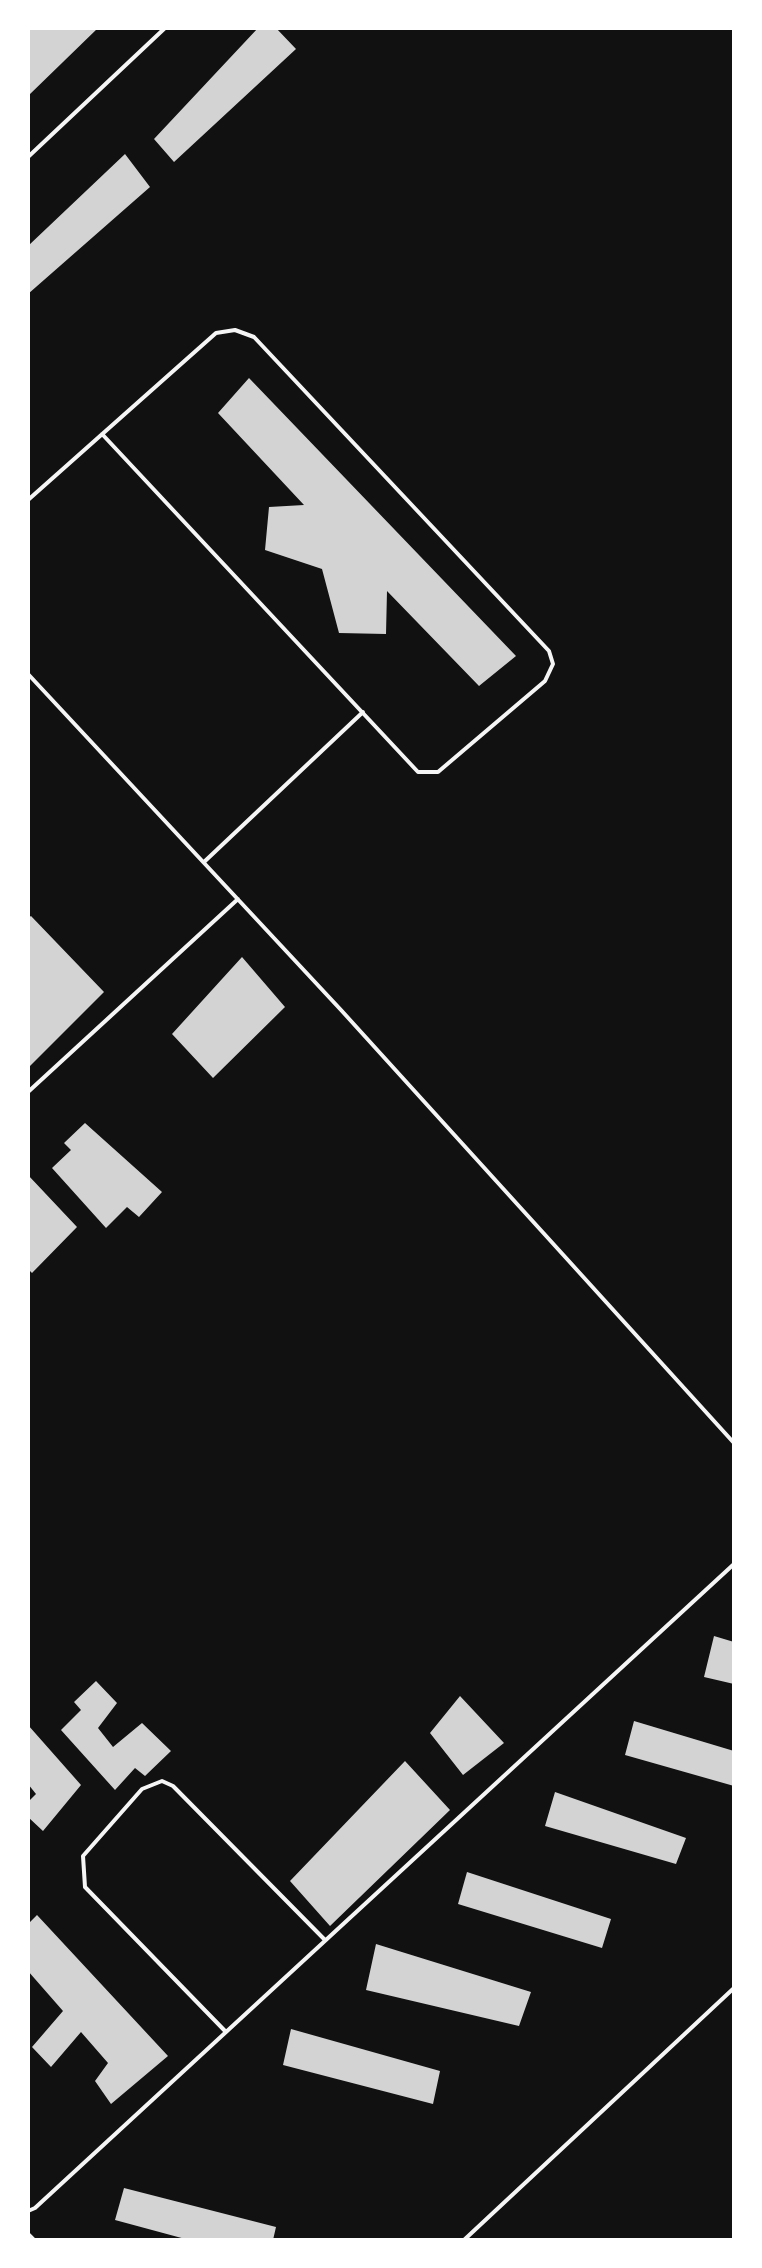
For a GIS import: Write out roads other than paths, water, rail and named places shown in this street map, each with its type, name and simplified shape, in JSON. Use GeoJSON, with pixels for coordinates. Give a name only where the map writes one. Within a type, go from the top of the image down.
{"type":"FeatureCollection","features":[{"type":"Feature","properties":{"kind":"lane"},"geometry":{"type":"LineString","coordinates":[[28,157],[165,28]]}},
{"type":"Feature","properties":{"kind":"lane"},"geometry":{"type":"LineString","coordinates":[[28,500],[102,434],[216,333],[235,330],[254,337],[549,651],[553,664],[545,681],[438,772],[418,772],[102,434]]}},
{"type":"Feature","properties":{"kind":"lane"},"geometry":{"type":"LineString","coordinates":[[28,674],[238,899],[734,1443]]}},
{"type":"Feature","properties":{"kind":"lane"},"geometry":{"type":"LineString","coordinates":[[204,862],[363,712]]}},
{"type":"Feature","properties":{"kind":"lane"},"geometry":{"type":"LineString","coordinates":[[28,1092],[238,899]]}},
{"type":"Feature","properties":{"kind":"lane"},"geometry":{"type":"LineString","coordinates":[[28,2211],[35,2208],[734,1564]]}},
{"type":"Feature","properties":{"kind":"lane"},"geometry":{"type":"LineString","coordinates":[[226,2032],[85,1887],[83,1856],[142,1789],[162,1781],[173,1786],[325,1941]]}},
{"type":"Feature","properties":{"kind":"lane"},"geometry":{"type":"LineString","coordinates":[[464,2240],[734,1988]]}},
{"type":"Feature","properties":{"kind":"lane"},"geometry":{"type":"LineString","coordinates":[[28,2234],[34,2240]]}}]}
